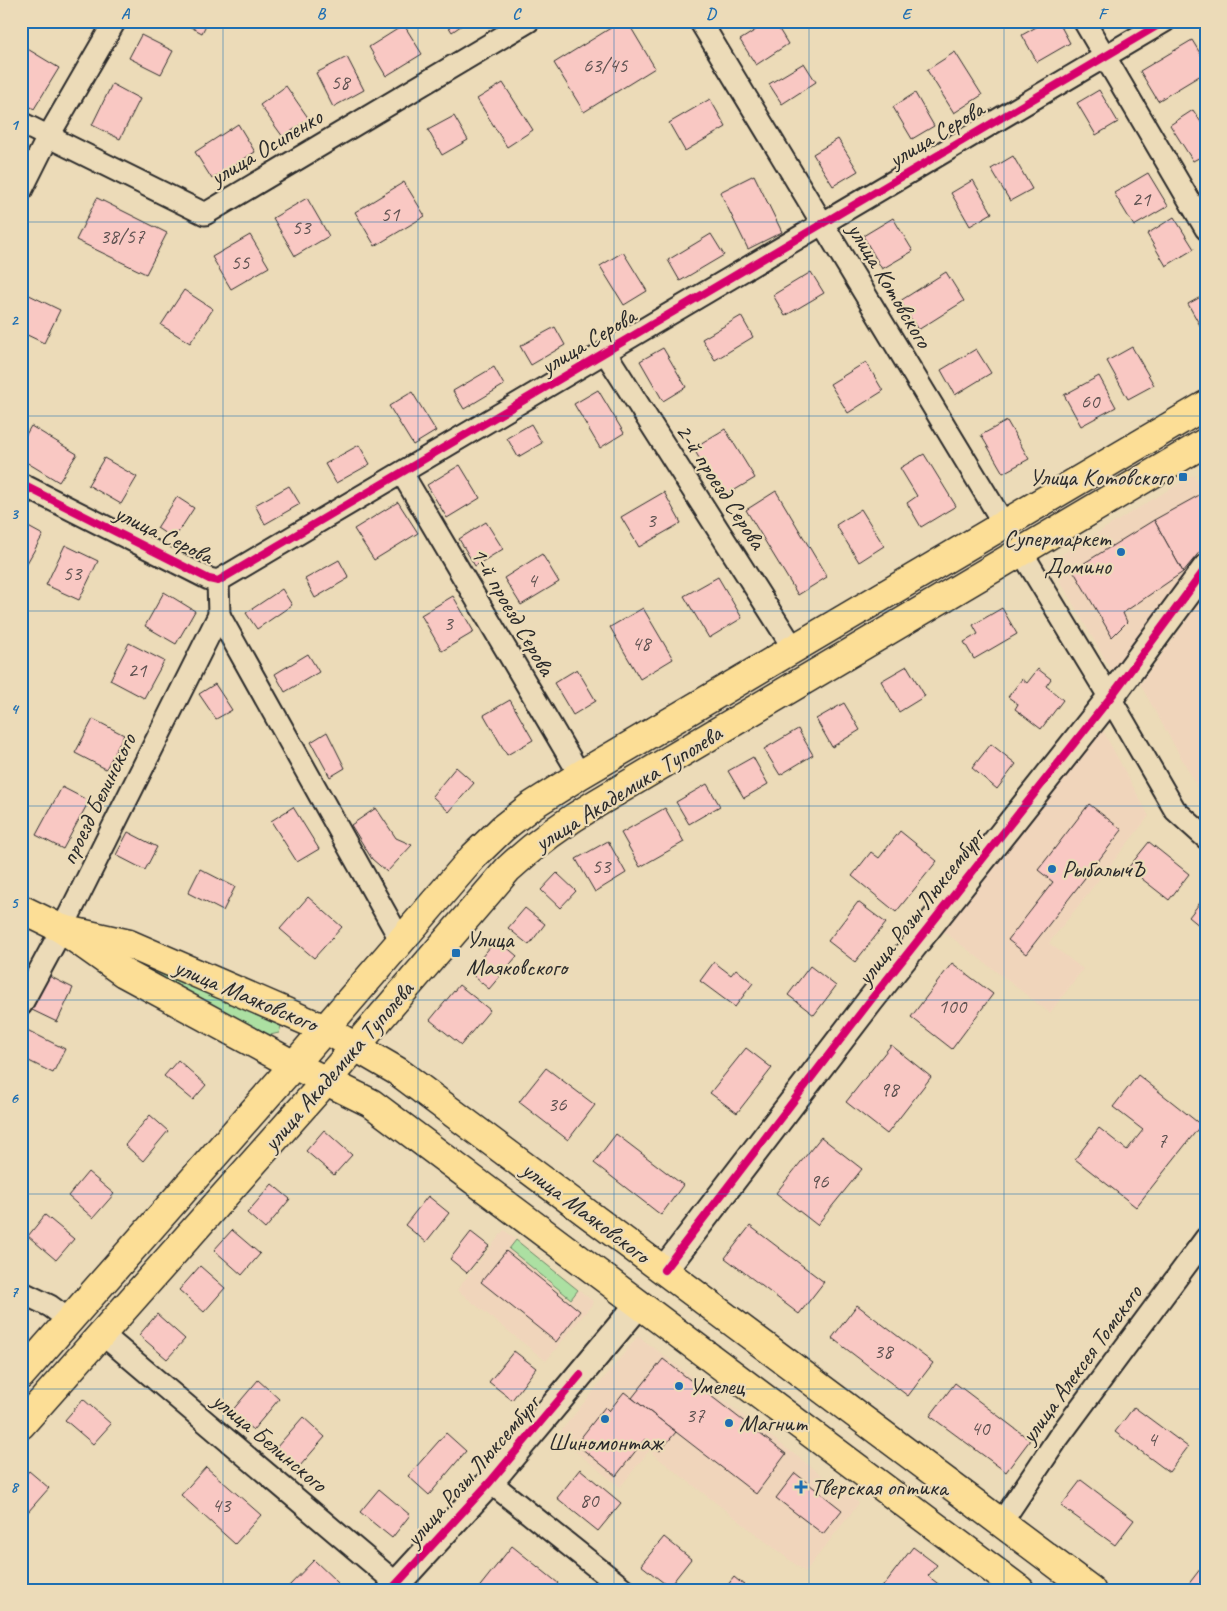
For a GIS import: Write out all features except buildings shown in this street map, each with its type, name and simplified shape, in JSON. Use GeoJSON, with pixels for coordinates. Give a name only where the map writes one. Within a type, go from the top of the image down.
{"type":"FeatureCollection","features":[{"type":"Feature","properties":{"kind":"main road","name":"улица Академика Туполева"},"geometry":{"type":"LineString","coordinates":[[21,1374],[294,1065],[457,875],[496,835],[531,806],[794,648],[1206,406]]}},
{"type":"Feature","properties":{"kind":"main road","name":"улица Академика Туполева"},"geometry":{"type":"LineString","coordinates":[[21,1425],[326,1081],[508,869],[535,844],[597,803],[1206,442]]}},
{"type":"Feature","properties":{"kind":"main road","name":"улица Маяковского"},"geometry":{"type":"LineString","coordinates":[[21,909],[62,929],[124,973],[294,1065],[371,1103],[1020,1590]]}},
{"type":"Feature","properties":{"kind":"main road","name":"улица Маяковского"},"geometry":{"type":"LineString","coordinates":[[62,929],[129,944],[325,1029],[397,1071],[1091,1590]]}},
{"type":"Feature","properties":{"kind":"street"},"geometry":{"type":"LineString","coordinates":[[21,191],[48,137],[115,21]]}},
{"type":"Feature","properties":{"kind":"street","name":"улица Осипенко"},"geometry":{"type":"LineString","coordinates":[[21,123],[205,214],[529,21]]}},
{"type":"Feature","properties":{"kind":"street","name":"улица Котовского"},"geometry":{"type":"LineString","coordinates":[[700,21],[1004,524]]}},
{"type":"Feature","properties":{"kind":"street"},"geometry":{"type":"LineString","coordinates":[[1084,21],[1206,229]]}},
{"type":"Feature","properties":{"kind":"street","name":"улица Серова"},"geometry":{"type":"LineString","coordinates":[[21,484],[209,579],[218,581],[1166,21]]}},
{"type":"Feature","properties":{"kind":"street","name":"2-й проезд Серова"},"geometry":{"type":"LineString","coordinates":[[605,352],[794,648]]}},
{"type":"Feature","properties":{"kind":"street","name":"1-й проезд Серова"},"geometry":{"type":"LineString","coordinates":[[402,473],[580,775]]}},
{"type":"Feature","properties":{"kind":"street"},"geometry":{"type":"LineString","coordinates":[[1021,551],[1175,810],[1206,838]]}},
{"type":"Feature","properties":{"kind":"street","name":"улица Розы Люксембург"},"geometry":{"type":"LineString","coordinates":[[664,1270],[870,1001],[1110,698],[1206,568]]}},
{"type":"Feature","properties":{"kind":"street","name":"проезд Белинского"},"geometry":{"type":"LineString","coordinates":[[218,581],[219,615],[401,941]]}},
{"type":"Feature","properties":{"kind":"street","name":"проезд Белинского"},"geometry":{"type":"LineString","coordinates":[[21,1005],[62,929],[219,615]]}},
{"type":"Feature","properties":{"kind":"street","name":"улица Алексея Томского"},"geometry":{"type":"LineString","coordinates":[[1001,1522],[1058,1438],[1206,1238]]}},
{"type":"Feature","properties":{"kind":"street"},"geometry":{"type":"LineString","coordinates":[[21,1292],[50,1306],[69,1320]]}},
{"type":"Feature","properties":{"kind":"street","name":"улица Розы Люксембург"},"geometry":{"type":"LineString","coordinates":[[397,1588],[490,1482],[639,1304]]}},
{"type":"Feature","properties":{"kind":"street","name":"улица Белинского"},"geometry":{"type":"LineString","coordinates":[[102,1334],[397,1588]]}},
{"type":"Feature","properties":{"kind":"street"},"geometry":{"type":"LineString","coordinates":[[490,1482],[625,1590]]}},
{"type":"Feature","properties":{"kind":"shaded area"},"geometry":{"type":"Polygon","coordinates":[[[1193,475],[1206,491],[1206,550],[1114,675],[1049,562],[1193,475]]]}},
{"type":"Feature","properties":{"kind":"shaded area"},"geometry":{"type":"Polygon","coordinates":[[[1206,594],[1206,802],[1140,684],[1206,594]]]}},
{"type":"Feature","properties":{"kind":"shaded area"},"geometry":{"type":"Polygon","coordinates":[[[1101,727],[1149,816],[1049,943],[1083,969],[1050,1013],[942,930],[1101,727]]]}},
{"type":"Feature","properties":{"kind":"shaded area"},"geometry":{"type":"Polygon","coordinates":[[[504,1230],[594,1302],[546,1361],[457,1290],[504,1230]]]}},
{"type":"Feature","properties":{"kind":"shaded area"},"geometry":{"type":"Polygon","coordinates":[[[638,1336],[859,1503],[805,1572],[649,1451],[620,1487],[557,1436],[638,1336]]]}},
{"type":"Feature","properties":{"kind":"green space"},"geometry":{"type":"Polygon","coordinates":[[[135,963],[276,1017],[282,1023],[279,1033],[270,1035],[258,1032],[135,963]]]}},
{"type":"Feature","properties":{"kind":"green space"},"geometry":{"type":"Polygon","coordinates":[[[516,1240],[578,1290],[571,1299],[509,1249],[516,1240]]]}},
{"type":"Feature","properties":{"kind":"cycle path"},"geometry":{"type":"LineString","coordinates":[[21,484],[209,579],[218,581],[1165,21]]}},
{"type":"Feature","properties":{"kind":"cycle path"},"geometry":{"type":"LineString","coordinates":[[664,1270],[870,1001],[1110,698],[1206,568]]}},
{"type":"Feature","properties":{"kind":"cycle path"},"geometry":{"type":"LineString","coordinates":[[391,1590],[490,1482],[580,1375]]}},
{"type":"Feature","properties":{"kind":"place","name":"Улица Котовского"},"geometry":{"type":"Point","coordinates":[1183,477]}},
{"type":"Feature","properties":{"kind":"place","name":"Супермаркет Домино"},"geometry":{"type":"Point","coordinates":[1121,552]}},
{"type":"Feature","properties":{"kind":"place","name":"РыбалычЪ"},"geometry":{"type":"Point","coordinates":[1052,869]}},
{"type":"Feature","properties":{"kind":"place","name":"Улица Маяковского"},"geometry":{"type":"Point","coordinates":[456,953]}},
{"type":"Feature","properties":{"kind":"place","name":"Умелец"},"geometry":{"type":"Point","coordinates":[679,1386]}},
{"type":"Feature","properties":{"kind":"place","name":"Шиномонтаж"},"geometry":{"type":"Point","coordinates":[605,1419]}},
{"type":"Feature","properties":{"kind":"place","name":"Магнит"},"geometry":{"type":"Point","coordinates":[729,1423]}},
{"type":"Feature","properties":{"kind":"place","name":"Тверская оптика"},"geometry":{"type":"Point","coordinates":[801,1487]}}]}
